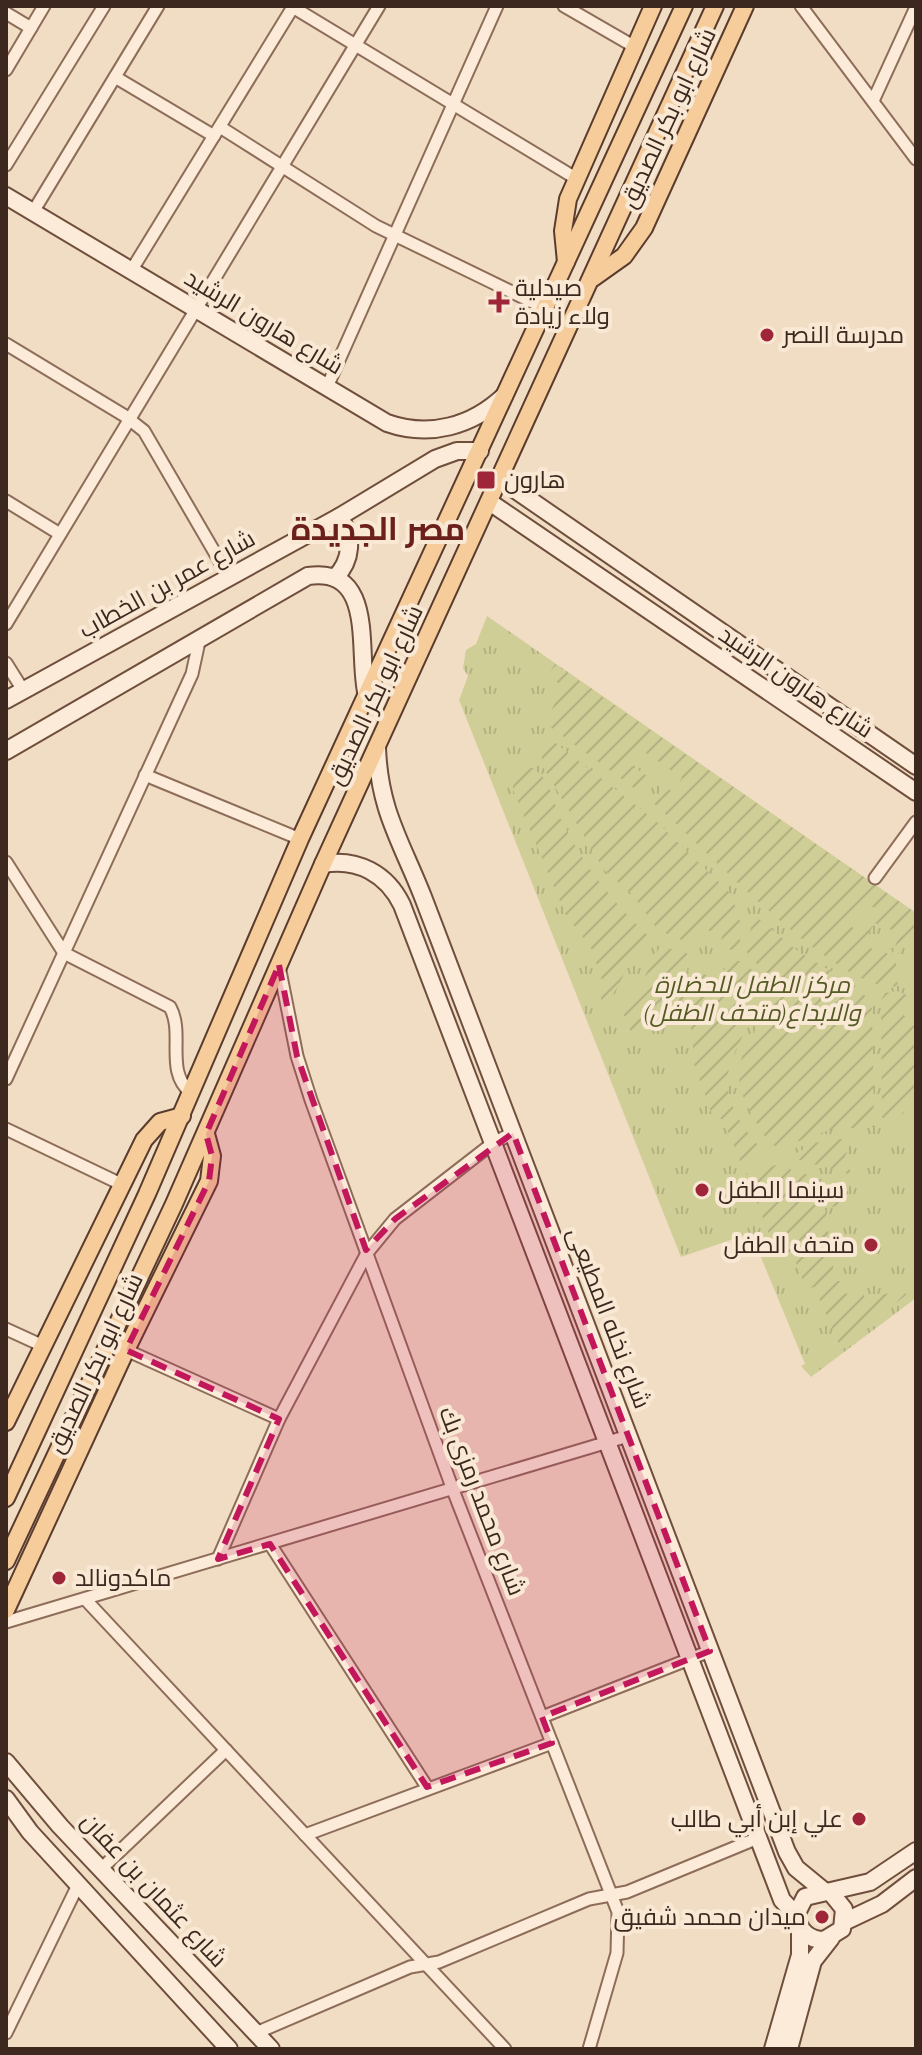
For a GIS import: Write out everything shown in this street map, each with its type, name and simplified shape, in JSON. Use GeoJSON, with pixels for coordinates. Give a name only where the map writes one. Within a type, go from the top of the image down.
{"type":"FeatureCollection","features":[{"type":"Feature","properties":{"kind":"main road","name":"شارع ابو بكر الصديق"},"geometry":{"type":"LineString","coordinates":[[566,263],[564,220],[577,179],[653,6]]}},
{"type":"Feature","properties":{"kind":"main road","name":"شارع ابو بكر الصديق"},"geometry":{"type":"LineString","coordinates":[[6,1498],[182,1116],[300,839],[684,6]]}},
{"type":"Feature","properties":{"kind":"main road","name":"شارع ابو بكر الصديق"},"geometry":{"type":"LineString","coordinates":[[6,1561],[206,1134],[323,864],[491,503],[715,6]]}},
{"type":"Feature","properties":{"kind":"main road","name":"شارع ابو بكر الصديق"},"geometry":{"type":"LineString","coordinates":[[593,278],[624,256],[644,228],[745,6]]}},
{"type":"Feature","properties":{"kind":"main road"},"geometry":{"type":"LineString","coordinates":[[6,1422],[41,1345],[151,1130],[165,1120],[182,1116]]}},
{"type":"Feature","properties":{"kind":"main road","name":"شارع ابو بكر الصديق"},"geometry":{"type":"LineString","coordinates":[[6,1610],[126,1350],[209,1181],[213,1162],[206,1134]]}},
{"type":"Feature","properties":{"kind":"street"},"geometry":{"type":"LineString","coordinates":[[6,70],[44,6]]}},
{"type":"Feature","properties":{"kind":"street"},"geometry":{"type":"LineString","coordinates":[[6,165],[104,6]]}},
{"type":"Feature","properties":{"kind":"street"},"geometry":{"type":"LineString","coordinates":[[33,212],[158,6]]}},
{"type":"Feature","properties":{"kind":"street"},"geometry":{"type":"LineString","coordinates":[[6,624],[379,6]]}},
{"type":"Feature","properties":{"kind":"street"},"geometry":{"type":"LineString","coordinates":[[327,387],[451,103],[497,6]]}},
{"type":"Feature","properties":{"kind":"street"},"geometry":{"type":"LineString","coordinates":[[564,6],[635,47]]}},
{"type":"Feature","properties":{"kind":"street"},"geometry":{"type":"LineString","coordinates":[[801,6],[916,159]]}},
{"type":"Feature","properties":{"kind":"street"},"geometry":{"type":"LineString","coordinates":[[131,271],[292,7],[577,179]]}},
{"type":"Feature","properties":{"kind":"street"},"geometry":{"type":"LineString","coordinates":[[873,101],[916,7]]}},
{"type":"Feature","properties":{"kind":"street"},"geometry":{"type":"LineString","coordinates":[[6,13],[31,28]]}},
{"type":"Feature","properties":{"kind":"street"},"geometry":{"type":"LineString","coordinates":[[115,77],[282,166],[393,235],[545,308]]}},
{"type":"Feature","properties":{"kind":"street","name":"شارع هارون الرشيد"},"geometry":{"type":"LineString","coordinates":[[6,196],[387,423],[418,430],[440,429],[471,420],[506,395]]}},
{"type":"Feature","properties":{"kind":"street"},"geometry":{"type":"LineString","coordinates":[[6,344],[129,419],[155,446],[229,577]]}},
{"type":"Feature","properties":{"kind":"street","name":"شارع عمر بن الخطاب"},"geometry":{"type":"LineString","coordinates":[[6,700],[339,517],[445,454],[480,451]]}},
{"type":"Feature","properties":{"kind":"street","name":"شارع هارون الرشيد"},"geometry":{"type":"LineString","coordinates":[[501,480],[916,766]]}},
{"type":"Feature","properties":{"kind":"street"},"geometry":{"type":"LineString","coordinates":[[6,501],[60,534]]}},
{"type":"Feature","properties":{"kind":"street","name":"شارع هارون الرشيد"},"geometry":{"type":"LineString","coordinates":[[491,503],[916,792]]}},
{"type":"Feature","properties":{"kind":"street"},"geometry":{"type":"LineString","coordinates":[[335,578],[346,564],[350,546],[347,530],[339,517]]}},
{"type":"Feature","properties":{"kind":"street"},"geometry":{"type":"LineString","coordinates":[[6,751],[302,578],[322,575],[335,578],[351,590],[359,608],[362,671],[367,696]]}},
{"type":"Feature","properties":{"kind":"street"},"geometry":{"type":"LineString","coordinates":[[6,1079],[196,664],[200,637]]}},
{"type":"Feature","properties":{"kind":"street"},"geometry":{"type":"LineString","coordinates":[[6,663],[23,690]]}},
{"type":"Feature","properties":{"kind":"street","name":"شارع نخله المطيعى"},"geometry":{"type":"LineString","coordinates":[[377,747],[381,789],[392,831],[423,897],[787,1852],[809,1881],[828,1892]]}},
{"type":"Feature","properties":{"kind":"street"},"geometry":{"type":"LineString","coordinates":[[145,775],[300,839]]}},
{"type":"Feature","properties":{"kind":"street"},"geometry":{"type":"LineString","coordinates":[[875,878],[916,822]]}},
{"type":"Feature","properties":{"kind":"street"},"geometry":{"type":"LineString","coordinates":[[6,862],[64,953],[167,1004],[175,1020],[174,1049],[179,1074],[183,1086],[191,1093]]}},
{"type":"Feature","properties":{"kind":"street","name":"شارع نخله المطيعى"},"geometry":{"type":"LineString","coordinates":[[323,864],[345,862],[367,868],[385,881],[399,898],[782,1900],[798,1922]]}},
{"type":"Feature","properties":{"kind":"street","name":"شارع محمد رمزى بك"},"geometry":{"type":"LineString","coordinates":[[279,965],[297,1056],[367,1253],[453,1490],[612,1894],[620,1932],[617,1953],[589,2049]]}},
{"type":"Feature","properties":{"kind":"street"},"geometry":{"type":"LineString","coordinates":[[6,1129],[123,1185]]}},
{"type":"Feature","properties":{"kind":"street"},"geometry":{"type":"LineString","coordinates":[[218,1559],[279,1419],[367,1253],[395,1219],[493,1143],[513,1133]]}},
{"type":"Feature","properties":{"kind":"street"},"geometry":{"type":"LineString","coordinates":[[6,1329],[41,1345]]}},
{"type":"Feature","properties":{"kind":"street"},"geometry":{"type":"LineString","coordinates":[[126,1350],[279,1419]]}},
{"type":"Feature","properties":{"kind":"street"},"geometry":{"type":"LineString","coordinates":[[6,1622],[628,1436]]}},
{"type":"Feature","properties":{"kind":"street"},"geometry":{"type":"LineString","coordinates":[[270,1544],[427,1787]]}},
{"type":"Feature","properties":{"kind":"street"},"geometry":{"type":"LineString","coordinates":[[85,1599],[505,2049]]}},
{"type":"Feature","properties":{"kind":"street"},"geometry":{"type":"LineString","coordinates":[[542,1717],[710,1651]]}},
{"type":"Feature","properties":{"kind":"street"},"geometry":{"type":"LineString","coordinates":[[305,1835],[552,1743]]}},
{"type":"Feature","properties":{"kind":"street"},"geometry":{"type":"LineString","coordinates":[[101,1869],[226,1750]]}},
{"type":"Feature","properties":{"kind":"street","name":"شارع عثمان بن عفان"},"geometry":{"type":"LineString","coordinates":[[6,1762],[101,1869],[271,2049]]}},
{"type":"Feature","properties":{"kind":"street"},"geometry":{"type":"LineString","coordinates":[[6,1799],[30,1832],[229,2049]]}},
{"type":"Feature","properties":{"kind":"street"},"geometry":{"type":"LineString","coordinates":[[256,2033],[410,1967],[439,1962],[589,1899],[627,1892],[758,1838]]}},
{"type":"Feature","properties":{"kind":"street"},"geometry":{"type":"LineString","coordinates":[[789,2049],[807,1958],[798,1922],[805,1897],[858,1886],[888,1872],[916,1851]]}},
{"type":"Feature","properties":{"kind":"street"},"geometry":{"type":"LineString","coordinates":[[773,2049],[807,1958],[831,1938],[844,1922],[870,1911],[916,1878]]}},
{"type":"Feature","properties":{"kind":"street"},"geometry":{"type":"LineString","coordinates":[[6,2033],[78,1885]]}},
{"type":"Feature","properties":{"kind":"street"},"geometry":{"type":"LineString","coordinates":[[858,1886],[859,1901],[870,1911]]}},
{"type":"Feature","properties":{"kind":"street"},"geometry":{"type":"LineString","coordinates":[[828,1892],[844,1909],[844,1922]]}},
{"type":"Feature","properties":{"kind":"street"},"geometry":{"type":"LineString","coordinates":[[798,1922],[811,1938],[831,1938]]}},
{"type":"Feature","properties":{"kind":"highlighted area"},"geometry":{"type":"Polygon","coordinates":[[[279,965],[297,1056],[366,1250],[395,1219],[513,1133],[710,1651],[542,1717],[552,1743],[427,1787],[270,1544],[218,1559],[279,1419],[126,1350],[209,1181],[212,1156],[206,1134],[279,965]]]}},
{"type":"Feature","properties":{"kind":"green space","name":"مركز الطفل للحضارة والابداع(متحف الطفل)"},"geometry":{"type":"Polygon","coordinates":[[[487,616],[916,913],[916,1298],[811,1377],[801,1366],[805,1364],[751,1233],[681,1257],[459,700],[468,676],[463,668],[466,650],[476,644],[487,616]]]}},
{"type":"Feature","properties":{"kind":"green space"},"geometry":{"type":"Polygon","coordinates":[[[555,664],[916,913],[916,936],[903,945],[897,957],[898,986],[872,983],[841,967],[806,942],[648,799],[660,793],[659,782],[673,792],[682,778],[639,748],[629,764],[647,776],[638,791],[549,726],[551,722],[547,719],[563,687],[548,675],[555,664]],[[868,901],[849,925],[861,933],[879,909],[870,906],[868,901]],[[875,923],[861,945],[892,955],[900,933],[875,923]]]}},
{"type":"Feature","properties":{"kind":"green space"},"geometry":{"type":"Polygon","coordinates":[[[553,741],[656,821],[731,894],[741,924],[739,952],[721,947],[722,933],[700,929],[692,942],[673,938],[655,926],[632,894],[604,870],[542,765],[542,745],[553,741]]]}},
{"type":"Feature","properties":{"kind":"green space"},"geometry":{"type":"Polygon","coordinates":[[[526,767],[546,781],[562,821],[591,870],[626,914],[653,940],[644,955],[637,951],[606,1007],[601,1003],[602,980],[591,948],[566,915],[513,790],[514,774],[526,767]]]}},
{"type":"Feature","properties":{"kind":"green space"},"geometry":{"type":"Polygon","coordinates":[[[754,915],[799,952],[861,989],[872,1009],[874,1127],[832,1129],[779,1148],[768,1140],[760,1128],[743,1095],[739,1075],[742,1058],[763,1012],[766,993],[762,969],[748,955],[746,947],[754,915]]]}},
{"type":"Feature","properties":{"kind":"green space"},"geometry":{"type":"Polygon","coordinates":[[[660,946],[689,954],[687,972],[721,977],[728,961],[742,961],[752,970],[754,996],[750,1018],[733,1056],[728,1075],[729,1096],[741,1122],[765,1153],[761,1157],[741,1163],[723,1120],[712,1114],[694,1064],[692,1031],[686,1018],[657,1003],[656,1023],[633,1037],[624,1015],[625,1002],[643,980],[660,946]]]}},
{"type":"Feature","properties":{"kind":"green space"},"geometry":{"type":"Polygon","coordinates":[[[897,991],[911,997],[913,1002],[906,1006],[903,1014],[916,1028],[916,1068],[907,1107],[888,1124],[882,1117],[881,1001],[885,993],[897,991]]]}},
{"type":"Feature","properties":{"kind":"green space"},"geometry":{"type":"Polygon","coordinates":[[[848,1138],[845,1159],[852,1175],[790,1157],[814,1143],[848,1138]]]}},
{"type":"Feature","properties":{"kind":"green space"},"geometry":{"type":"Polygon","coordinates":[[[776,1165],[847,1187],[850,1204],[825,1208],[835,1281],[840,1281],[843,1294],[863,1292],[865,1298],[905,1290],[906,1295],[840,1346],[814,1287],[806,1289],[792,1252],[778,1257],[746,1174],[776,1165]]]}},
{"type":"Feature","properties":{"kind":"place","name":"صيدلية ولاء زيادة"},"geometry":{"type":"Point","coordinates":[499,302]}},
{"type":"Feature","properties":{"kind":"place","name":"مدرسة النصر"},"geometry":{"type":"Point","coordinates":[767,335]}},
{"type":"Feature","properties":{"kind":"place","name":"هارون"},"geometry":{"type":"Point","coordinates":[486,480]}},
{"type":"Feature","properties":{"kind":"place","name":"سينما الطفل"},"geometry":{"type":"Point","coordinates":[702,1190]}},
{"type":"Feature","properties":{"kind":"place","name":"متحف الطفل"},"geometry":{"type":"Point","coordinates":[871,1245]}},
{"type":"Feature","properties":{"kind":"place","name":"ماكدونالد"},"geometry":{"type":"Point","coordinates":[59,1578]}},
{"type":"Feature","properties":{"kind":"place","name":"علي إبن أبي طالب"},"geometry":{"type":"Point","coordinates":[859,1819]}},
{"type":"Feature","properties":{"kind":"place","name":"ميدان محمد شفيق"},"geometry":{"type":"Point","coordinates":[822,1917]}},
{"type":"Feature","properties":{"kind":"district","name":"مصر الجديدة"},"geometry":{"type":"Point","coordinates":[378,529]}}]}
